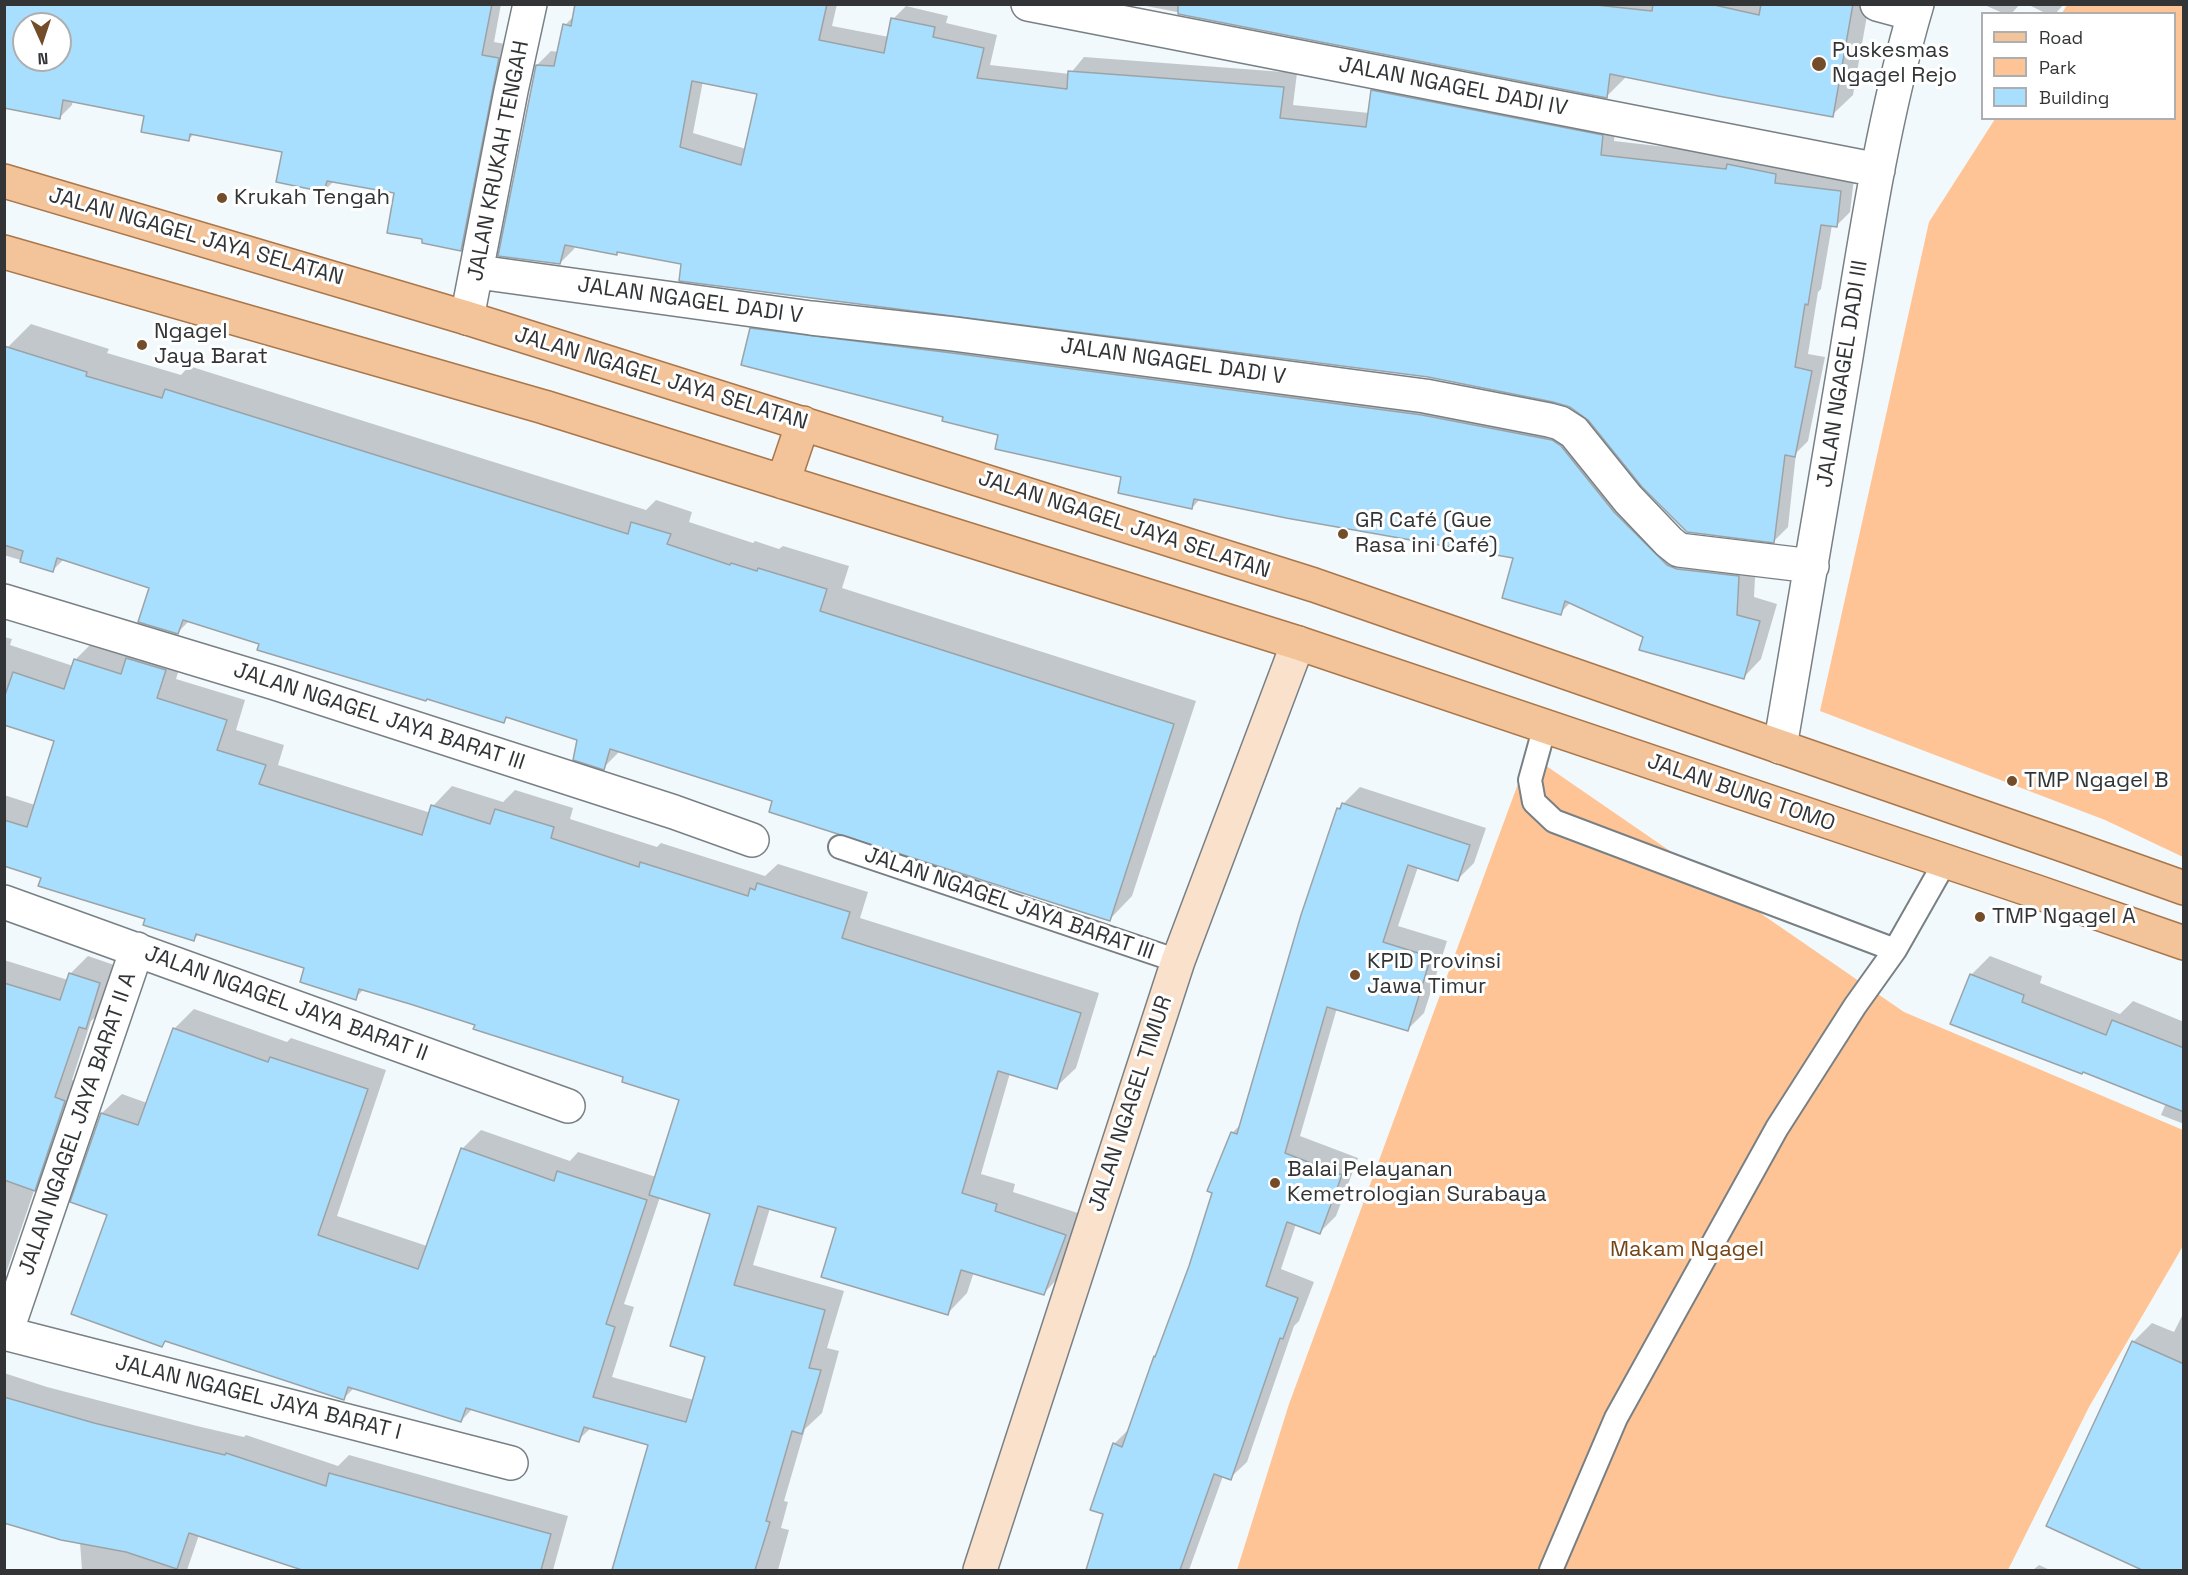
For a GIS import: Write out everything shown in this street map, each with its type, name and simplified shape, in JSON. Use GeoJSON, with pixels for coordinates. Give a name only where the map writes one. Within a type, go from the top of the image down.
{"type":"FeatureCollection","features":[{"type":"Feature","properties":{"kind":"main road","name":"JALAN NGAGEL JAYA SELATAN"},"geometry":{"type":"LineString","coordinates":[[4,181],[468,318],[1314,585],[1780,747]]}},
{"type":"Feature","properties":{"kind":"main road"},"geometry":{"type":"LineString","coordinates":[[4,252],[544,407],[1298,643]]}},
{"type":"Feature","properties":{"kind":"main road"},"geometry":{"type":"LineString","coordinates":[[783,482],[803,423]]}},
{"type":"Feature","properties":{"kind":"main road","name":"JALAN BUNG TOMO"},"geometry":{"type":"LineString","coordinates":[[1298,643],[2184,943]]}},
{"type":"Feature","properties":{"kind":"main road"},"geometry":{"type":"LineString","coordinates":[[1780,747],[2184,888]]}},
{"type":"Feature","properties":{"kind":"street","name":"JALAN KRUKAH TENGAH"},"geometry":{"type":"LineString","coordinates":[[468,318],[530,4]]}},
{"type":"Feature","properties":{"kind":"street","name":"JALAN NGAGEL DADI IV"},"geometry":{"type":"LineString","coordinates":[[1028,4],[1878,170]]}},
{"type":"Feature","properties":{"kind":"street"},"geometry":{"type":"LineString","coordinates":[[1877,4],[1916,9]]}},
{"type":"Feature","properties":{"kind":"street","name":"JALAN NGAGEL DADI III"},"geometry":{"type":"LineString","coordinates":[[1780,747],[1812,566],[1867,224],[1905,44],[1916,9]]}},
{"type":"Feature","properties":{"kind":"street","name":"JALAN NGAGEL DADI V"},"geometry":{"type":"LineString","coordinates":[[478,272],[811,318],[989,338],[1425,396],[1549,420],[1560,423],[1574,432],[1628,499],[1679,550],[1812,566]]}},
{"type":"Feature","properties":{"kind":"street","name":"JALAN NGAGEL JAYA BARAT III"},"geometry":{"type":"LineString","coordinates":[[4,601],[286,686],[674,812],[752,840]]}},
{"type":"Feature","properties":{"kind":"street","name":"JALAN NGAGEL TIMUR"},"geometry":{"type":"LineString","coordinates":[[980,1570],[1178,961],[1298,643]]}},
{"type":"Feature","properties":{"kind":"street","name":"JALAN NGAGEL JAYA BARAT II"},"geometry":{"type":"LineString","coordinates":[[4,902],[568,1106]]}},
{"type":"Feature","properties":{"kind":"street","name":"JALAN NGAGEL JAYA BARAT II A"},"geometry":{"type":"LineString","coordinates":[[5,1333],[137,949]]}},
{"type":"Feature","properties":{"kind":"street","name":"JALAN NGAGEL JAYA BARAT I"},"geometry":{"type":"LineString","coordinates":[[5,1333],[511,1463]]}},
{"type":"Feature","properties":{"kind":"lane"},"geometry":{"type":"LineString","coordinates":[[1545,726],[1530,780],[1534,802],[1554,821],[1895,950]]}},
{"type":"Feature","properties":{"kind":"lane","name":"JALAN NGAGEL JAYA BARAT III"},"geometry":{"type":"LineString","coordinates":[[840,847],[1178,961]]}},
{"type":"Feature","properties":{"kind":"lane"},"geometry":{"type":"LineString","coordinates":[[1551,1570],[1616,1419],[1777,1128],[1855,1006],[1895,950],[1945,862]]}},
{"type":"Feature","properties":{"kind":"green space"},"geometry":{"type":"Polygon","coordinates":[[[2067,5],[2183,5],[2183,857],[2105,820],[1820,711],[1929,222],[1994,120],[2176,120],[2176,12],[2063,12],[2067,5]]]}},
{"type":"Feature","properties":{"kind":"green space","name":"Makam Ngagel"},"geometry":{"type":"Polygon","coordinates":[[[1529,754],[1904,1012],[2183,1130],[2183,1246],[2089,1407],[2008,1570],[1237,1570],[1289,1404],[1529,754]]]}},
{"type":"Feature","properties":{"kind":"building"},"geometry":{"type":"Polygon","coordinates":[[[4,4],[492,4],[482,55],[499,58],[461,251],[422,243],[422,239],[387,233],[394,193],[327,181],[324,192],[276,182],[282,152],[190,134],[189,141],[141,132],[144,116],[63,100],[60,119],[4,108],[4,4]]]}},
{"type":"Feature","properties":{"kind":"building"},"geometry":{"type":"Polygon","coordinates":[[[575,4],[827,4],[819,40],[884,53],[891,18],[935,27],[933,37],[984,48],[977,78],[1067,89],[1068,71],[1284,87],[1280,118],[1366,127],[1371,90],[1603,135],[1601,155],[1726,169],[1727,164],[1776,174],[1775,183],[1841,191],[1837,227],[1821,225],[1808,305],[1805,304],[1795,367],[1812,371],[1795,457],[1785,455],[1774,543],[1687,532],[1642,487],[1588,420],[1570,407],[1553,402],[1428,377],[679,281],[681,264],[617,252],[617,255],[565,245],[560,264],[498,256],[536,65],[554,66],[563,24],[571,26],[575,4]],[[692,81],[680,147],[741,165],[757,94],[692,81]]]}},
{"type":"Feature","properties":{"kind":"building"},"geometry":{"type":"Polygon","coordinates":[[[1178,4],[1587,4],[1652,11],[1653,4],[1710,4],[1759,15],[1761,4],[1853,4],[1833,117],[1610,74],[1607,98],[1178,14],[1178,4]]]}},
{"type":"Feature","properties":{"kind":"building"},"geometry":{"type":"Polygon","coordinates":[[[750,328],[1422,415],[1552,440],[1561,446],[1614,512],[1667,565],[1677,569],[1739,576],[1737,615],[1760,621],[1744,679],[1639,650],[1643,637],[1565,601],[1561,615],[1502,598],[1513,558],[1286,518],[1194,499],[1192,509],[1118,493],[1121,477],[995,449],[998,435],[942,421],[943,417],[741,365],[750,328]]]}},
{"type":"Feature","properties":{"kind":"building"},"geometry":{"type":"Polygon","coordinates":[[[4,346],[87,372],[86,376],[162,398],[165,389],[628,534],[631,522],[671,534],[667,544],[730,565],[731,563],[757,571],[758,568],[827,589],[820,611],[1174,724],[1110,921],[769,812],[772,801],[610,749],[604,770],[573,760],[577,740],[506,717],[504,723],[427,699],[426,701],[257,650],[259,644],[183,620],[178,634],[138,622],[149,588],[57,558],[53,572],[20,562],[23,551],[4,545],[4,346]]]}},
{"type":"Feature","properties":{"kind":"building"},"geometry":{"type":"Polygon","coordinates":[[[126,658],[166,670],[157,698],[227,720],[217,750],[266,765],[259,784],[422,835],[431,805],[490,824],[495,809],[554,827],[551,838],[639,867],[640,862],[748,896],[750,888],[755,890],[757,883],[850,912],[842,938],[1081,1013],[1057,1089],[998,1071],[962,1193],[997,1204],[995,1211],[1066,1235],[1044,1295],[961,1270],[948,1315],[821,1277],[836,1228],[758,1206],[734,1285],[825,1310],[809,1368],[821,1370],[802,1434],[792,1431],[766,1521],[770,1522],[755,1570],[612,1570],[648,1445],[584,1427],[579,1442],[466,1408],[461,1422],[348,1387],[344,1400],[165,1341],[162,1347],[71,1314],[107,1215],[70,1202],[101,1113],[138,1125],[173,1028],[268,1062],[270,1057],[368,1089],[318,1235],[418,1269],[461,1148],[554,1181],[557,1171],[647,1200],[606,1324],[615,1327],[593,1397],[686,1422],[705,1357],[670,1346],[710,1214],[649,1195],[679,1100],[622,1082],[623,1077],[473,1029],[475,1025],[410,1004],[359,989],[356,1000],[300,982],[304,968],[196,934],[194,941],[143,925],[145,919],[38,886],[41,878],[4,866],[4,820],[27,827],[54,741],[4,725],[4,698],[13,672],[64,689],[74,659],[121,674],[126,658]]]}},
{"type":"Feature","properties":{"kind":"building"},"geometry":{"type":"Polygon","coordinates":[[[1342,803],[1470,845],[1458,881],[1408,865],[1383,942],[1431,957],[1408,1031],[1327,1007],[1285,1153],[1342,1175],[1320,1234],[1287,1222],[1266,1286],[1298,1298],[1283,1339],[1280,1338],[1231,1480],[1214,1474],[1180,1570],[1086,1570],[1103,1514],[1090,1510],[1113,1443],[1122,1447],[1189,1266],[1212,1193],[1207,1191],[1231,1132],[1237,1134],[1301,915],[1337,808],[1340,809],[1342,803]]]}},
{"type":"Feature","properties":{"kind":"building"},"geometry":{"type":"Polygon","coordinates":[[[69,973],[100,983],[86,1029],[79,1027],[55,1097],[65,1101],[35,1191],[4,1180],[4,983],[60,1000],[69,973]]]}},
{"type":"Feature","properties":{"kind":"building"},"geometry":{"type":"Polygon","coordinates":[[[1970,974],[2024,995],[2022,1002],[2106,1035],[2112,1020],[2184,1048],[2184,1112],[2083,1072],[2082,1074],[1950,1024],[1970,974]]]}},
{"type":"Feature","properties":{"kind":"building"},"geometry":{"type":"Polygon","coordinates":[[[2132,1341],[2184,1364],[2184,1570],[2142,1570],[2046,1526],[2132,1341]]]}},
{"type":"Feature","properties":{"kind":"building"},"geometry":{"type":"Polygon","coordinates":[[[4,1397],[94,1423],[225,1455],[226,1453],[326,1486],[329,1473],[551,1534],[541,1570],[302,1570],[189,1533],[177,1569],[126,1552],[61,1540],[4,1523],[4,1397]]]}},
{"type":"Feature","properties":{"kind":"place","name":"Puskesmas Ngagel Rejo"},"geometry":{"type":"Point","coordinates":[1819,64]}},
{"type":"Feature","properties":{"kind":"place","name":"Krukah Tengah"},"geometry":{"type":"Point","coordinates":[222,198]}},
{"type":"Feature","properties":{"kind":"place","name":"Ngagel Jaya Barat"},"geometry":{"type":"Point","coordinates":[142,345]}},
{"type":"Feature","properties":{"kind":"place","name":"GR Café (Gue Rasa ini Café)"},"geometry":{"type":"Point","coordinates":[1343,534]}},
{"type":"Feature","properties":{"kind":"place","name":"TMP Ngagel B"},"geometry":{"type":"Point","coordinates":[2012,781]}},
{"type":"Feature","properties":{"kind":"place","name":"TMP Ngagel A"},"geometry":{"type":"Point","coordinates":[1980,917]}},
{"type":"Feature","properties":{"kind":"place","name":"KPID Provinsi Jawa Timur"},"geometry":{"type":"Point","coordinates":[1355,975]}},
{"type":"Feature","properties":{"kind":"place","name":"Balai Pelayanan Kemetrologian Surabaya"},"geometry":{"type":"Point","coordinates":[1275,1183]}}]}
